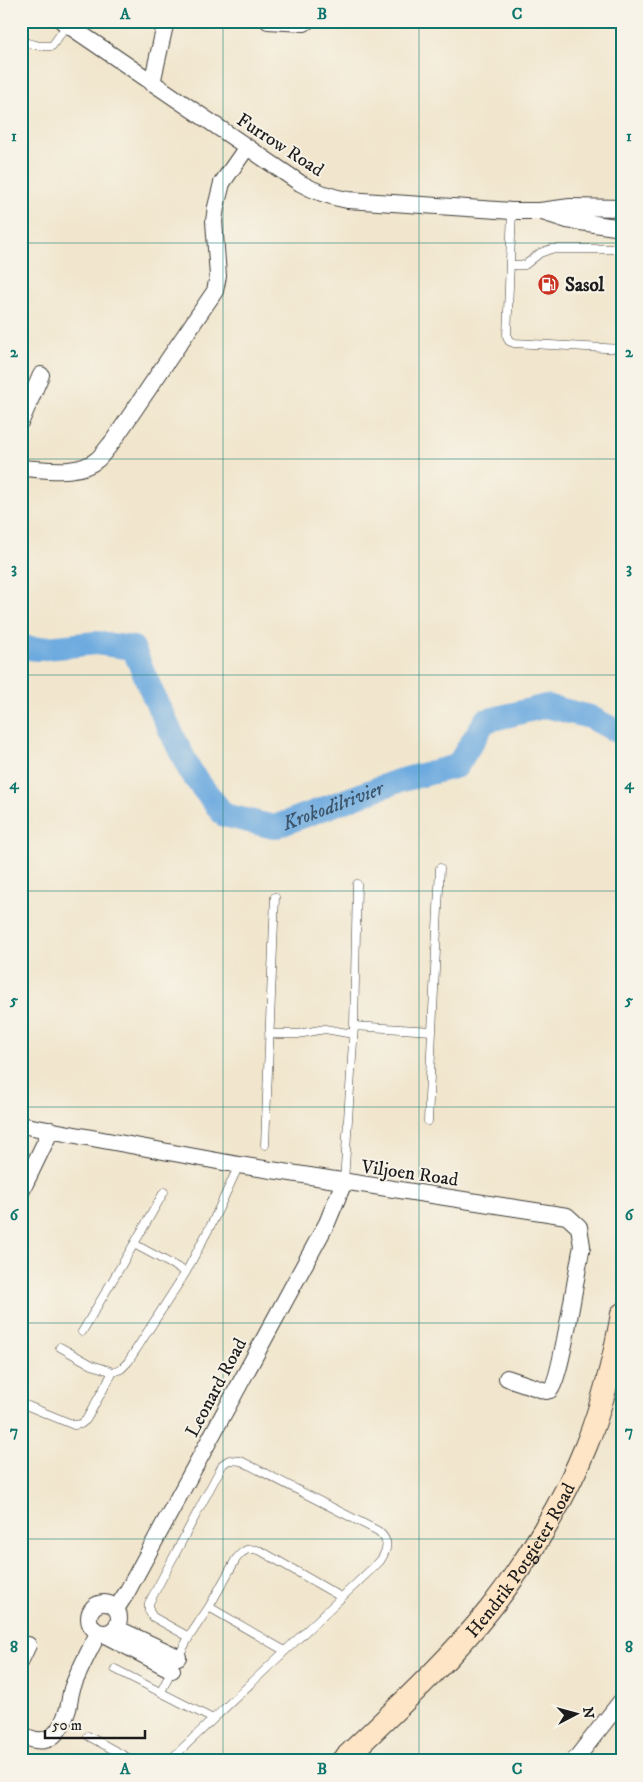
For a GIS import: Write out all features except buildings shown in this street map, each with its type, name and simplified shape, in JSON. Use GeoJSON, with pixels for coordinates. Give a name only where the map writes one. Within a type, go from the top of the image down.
{"type":"FeatureCollection","features":[{"type":"Feature","properties":{"kind":"main road","name":"Hendrik Potgieter Road"},"geometry":{"type":"LineString","coordinates":[[342,1761],[408,1698],[462,1642],[496,1601],[540,1536],[586,1446],[616,1350],[622,1314]]}},
{"type":"Feature","properties":{"kind":"street"},"geometry":{"type":"LineString","coordinates":[[152,82],[166,21]]}},
{"type":"Feature","properties":{"kind":"street"},"geometry":{"type":"LineString","coordinates":[[268,21],[304,23],[307,21]]}},
{"type":"Feature","properties":{"kind":"street","name":"Furrow Road"},"geometry":{"type":"LineString","coordinates":[[65,23],[300,183],[330,197],[348,200],[512,211],[540,211],[570,207],[622,208]]}},
{"type":"Feature","properties":{"kind":"street"},"geometry":{"type":"LineString","coordinates":[[21,468],[79,468],[97,460],[113,440],[215,291],[218,276],[214,222],[216,207],[222,183],[246,147]]}},
{"type":"Feature","properties":{"kind":"street","name":"Furrow Road"},"geometry":{"type":"LineString","coordinates":[[540,211],[568,220],[622,228]]}},
{"type":"Feature","properties":{"kind":"street"},"geometry":{"type":"LineString","coordinates":[[21,421],[41,375]]}},
{"type":"Feature","properties":{"kind":"street","name":"Viljoen Road"},"geometry":{"type":"LineString","coordinates":[[21,1125],[239,1165],[561,1214],[574,1221],[579,1227],[582,1246],[555,1383],[553,1388],[546,1391],[507,1378]]}},
{"type":"Feature","properties":{"kind":"street"},"geometry":{"type":"LineString","coordinates":[[21,1192],[51,1130]]}},
{"type":"Feature","properties":{"kind":"street","name":"Leonard Road"},"geometry":{"type":"LineString","coordinates":[[116,1609],[137,1574],[327,1223],[344,1182]]}},
{"type":"Feature","properties":{"kind":"street"},"geometry":{"type":"LineString","coordinates":[[21,1734],[38,1740],[48,1740],[59,1730],[69,1707],[72,1688],[106,1631],[119,1618],[116,1609],[108,1603],[97,1604],[90,1611],[88,1621],[94,1630],[106,1631],[175,1664]]}},
{"type":"Feature","properties":{"kind":"street"},"geometry":{"type":"LineString","coordinates":[[574,1761],[622,1700]]}},
{"type":"Feature","properties":{"kind":"lane"},"geometry":{"type":"LineString","coordinates":[[21,41],[44,47],[52,46],[65,23]]}},
{"type":"Feature","properties":{"kind":"lane"},"geometry":{"type":"LineString","coordinates":[[512,211],[507,336],[509,341],[514,343],[622,349]]}},
{"type":"Feature","properties":{"kind":"lane"},"geometry":{"type":"LineString","coordinates":[[510,265],[525,265],[540,253],[551,249],[615,249],[622,254]]}},
{"type":"Feature","properties":{"kind":"lane"},"geometry":{"type":"LineString","coordinates":[[428,1121],[440,868]]}},
{"type":"Feature","properties":{"kind":"lane"},"geometry":{"type":"LineString","coordinates":[[344,1182],[353,1030],[357,884]]}},
{"type":"Feature","properties":{"kind":"lane"},"geometry":{"type":"LineString","coordinates":[[265,1145],[275,897]]}},
{"type":"Feature","properties":{"kind":"lane"},"geometry":{"type":"LineString","coordinates":[[269,1034],[298,1034],[325,1029],[432,1031]]}},
{"type":"Feature","properties":{"kind":"lane"},"geometry":{"type":"LineString","coordinates":[[28,1406],[74,1425],[81,1424],[86,1420],[113,1372],[121,1369],[128,1362],[186,1272],[213,1221],[239,1165]]}},
{"type":"Feature","properties":{"kind":"lane"},"geometry":{"type":"LineString","coordinates":[[82,1332],[164,1192]]}},
{"type":"Feature","properties":{"kind":"lane"},"geometry":{"type":"LineString","coordinates":[[134,1244],[186,1272]]}},
{"type":"Feature","properties":{"kind":"lane"},"geometry":{"type":"LineString","coordinates":[[60,1347],[92,1364],[113,1372]]}},
{"type":"Feature","properties":{"kind":"lane"},"geometry":{"type":"LineString","coordinates":[[169,1761],[380,1561],[385,1553],[387,1544],[385,1537],[378,1531],[242,1461],[229,1460],[224,1464],[149,1603],[149,1611],[153,1617],[189,1637]]}},
{"type":"Feature","properties":{"kind":"lane"},"geometry":{"type":"LineString","coordinates":[[161,1692],[189,1637],[236,1558],[248,1548],[260,1551],[341,1597]]}},
{"type":"Feature","properties":{"kind":"lane"},"geometry":{"type":"LineString","coordinates":[[209,1606],[285,1651]]}},
{"type":"Feature","properties":{"kind":"lane"},"geometry":{"type":"LineString","coordinates":[[115,1669],[213,1719]]}},
{"type":"Feature","properties":{"kind":"lane"},"geometry":{"type":"LineString","coordinates":[[88,1736],[134,1761]]}},
{"type":"Feature","properties":{"kind":"waterway","name":"Krokodilrivier"},"geometry":{"type":"LineString","coordinates":[[21,647],[37,649],[96,643],[133,648],[154,697],[191,773],[224,815],[274,827],[398,781],[457,766],[485,721],[546,706],[590,717],[622,734]]}},
{"type":"Feature","properties":{"kind":"place","name":"Sasol"},"geometry":{"type":"Point","coordinates":[549,284]}}]}
